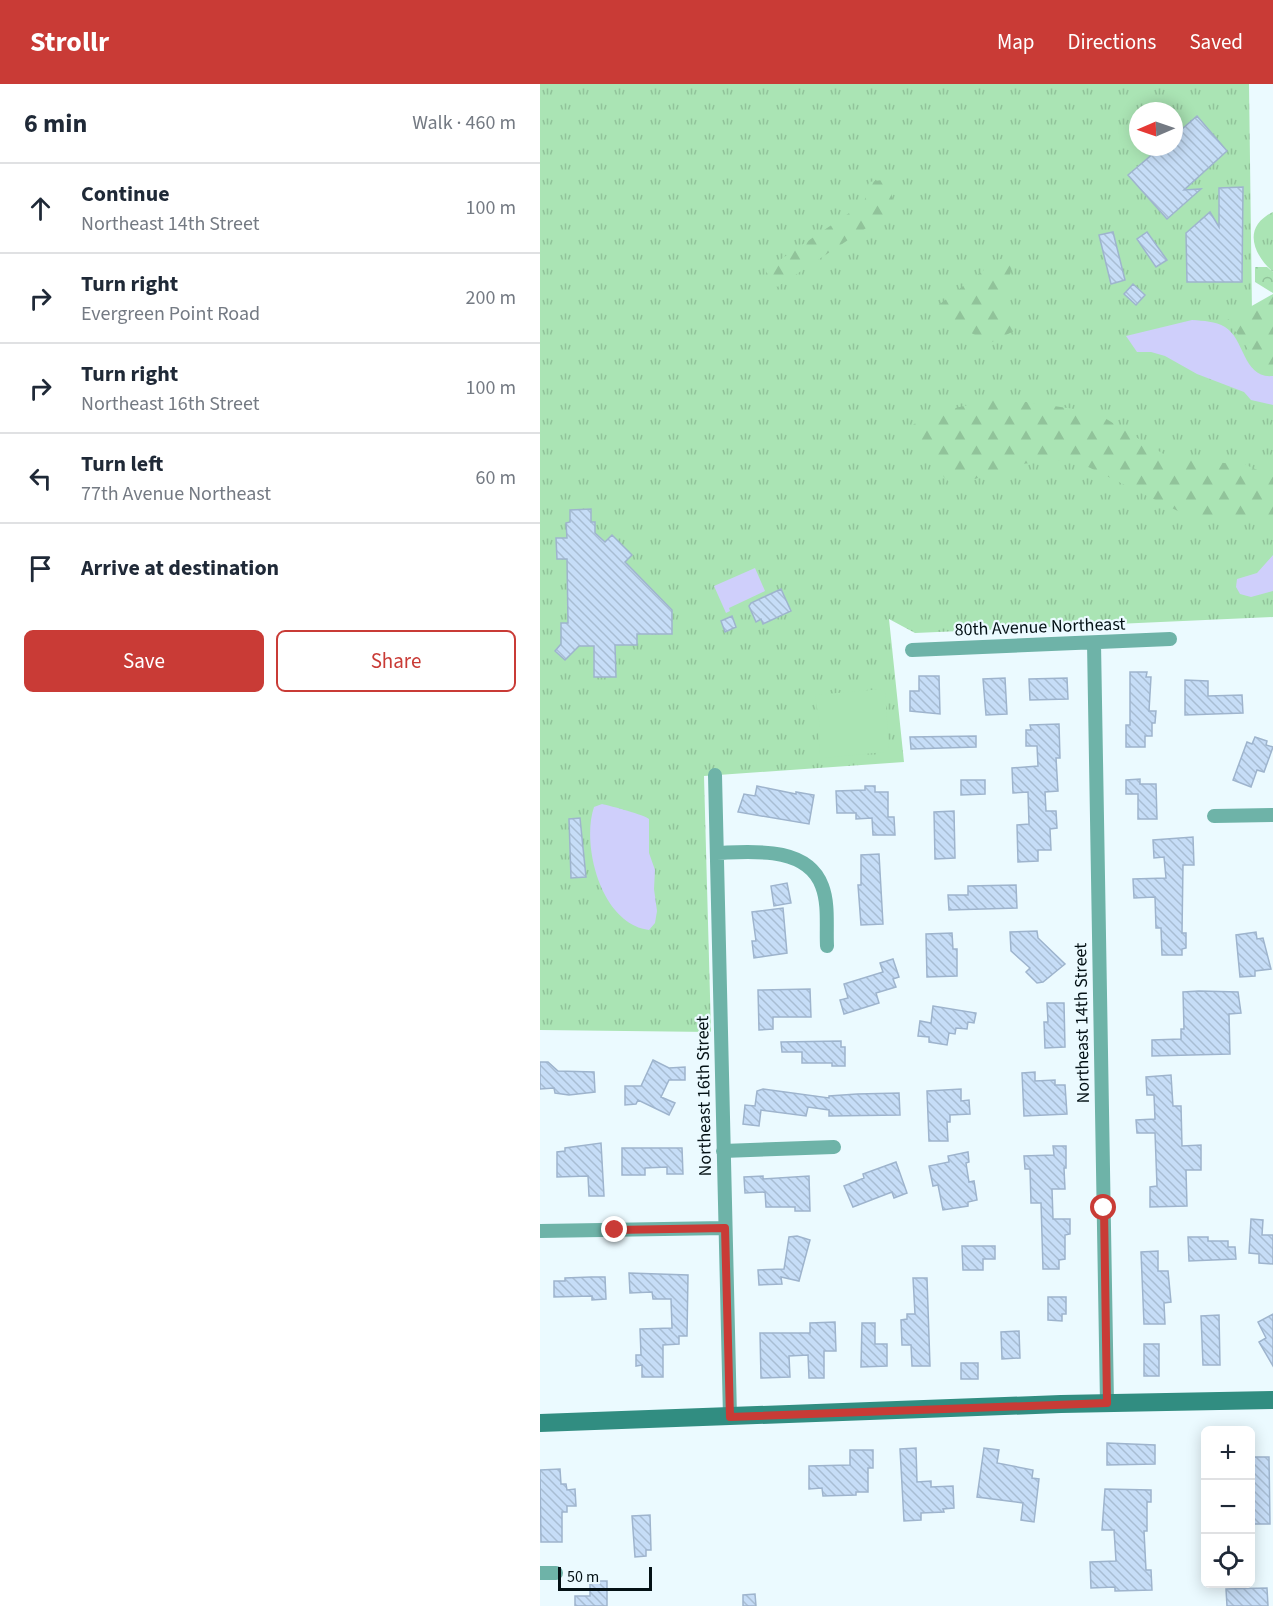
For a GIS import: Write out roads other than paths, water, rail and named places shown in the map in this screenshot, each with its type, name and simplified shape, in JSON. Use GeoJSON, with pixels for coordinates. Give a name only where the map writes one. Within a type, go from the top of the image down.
{"type":"FeatureCollection","features":[{"type":"Feature","properties":{"kind":"street","name":"80th Avenue Northeast"},"geometry":{"type":"LineString","coordinates":[[912,650],[1170,639]]}},
{"type":"Feature","properties":{"kind":"street","name":"Northeast 14th Street"},"geometry":{"type":"LineString","coordinates":[[1094,643],[1107,1403]]}},
{"type":"Feature","properties":{"kind":"street","name":"Northeast 16th Street"},"geometry":{"type":"LineString","coordinates":[[716,775],[730,1417]]}},
{"type":"Feature","properties":{"kind":"street"},"geometry":{"type":"LineString","coordinates":[[1214,816],[1273,815]]}},
{"type":"Feature","properties":{"kind":"street"},"geometry":{"type":"LineString","coordinates":[[717,853],[782,854],[811,870],[821,884],[825,899],[827,946]]}},
{"type":"Feature","properties":{"kind":"street"},"geometry":{"type":"LineString","coordinates":[[723,1151],[834,1147]]}},
{"type":"Feature","properties":{"kind":"street"},"geometry":{"type":"LineString","coordinates":[[540,1231],[725,1228]]}},
{"type":"Feature","properties":{"kind":"street"},"geometry":{"type":"LineString","coordinates":[[540,1423],[1107,1403],[1273,1400]]}},
{"type":"Feature","properties":{"kind":"street"},"geometry":{"type":"LineString","coordinates":[[540,1574],[556,1573]]}},
{"type":"Feature","properties":{"kind":"water"},"geometry":{"type":"Polygon","coordinates":[[[1192,320],[1213,322],[1225,327],[1237,340],[1250,365],[1263,375],[1273,376],[1273,405],[1251,400],[1244,392],[1197,374],[1165,356],[1151,352],[1137,352],[1126,336],[1192,320]]]}},
{"type":"Feature","properties":{"kind":"water"},"geometry":{"type":"Polygon","coordinates":[[[1273,555],[1273,591],[1251,597],[1240,594],[1236,587],[1237,579],[1257,573],[1273,555]]]}},
{"type":"Feature","properties":{"kind":"water"},"geometry":{"type":"Polygon","coordinates":[[[755,568],[765,591],[729,608],[730,611],[726,613],[714,586],[755,568]]]}},
{"type":"Feature","properties":{"kind":"water"},"geometry":{"type":"Polygon","coordinates":[[[602,804],[649,819],[649,853],[655,870],[654,889],[657,911],[655,923],[649,930],[632,925],[618,914],[599,880],[590,841],[594,807],[602,804]]]}}]}
